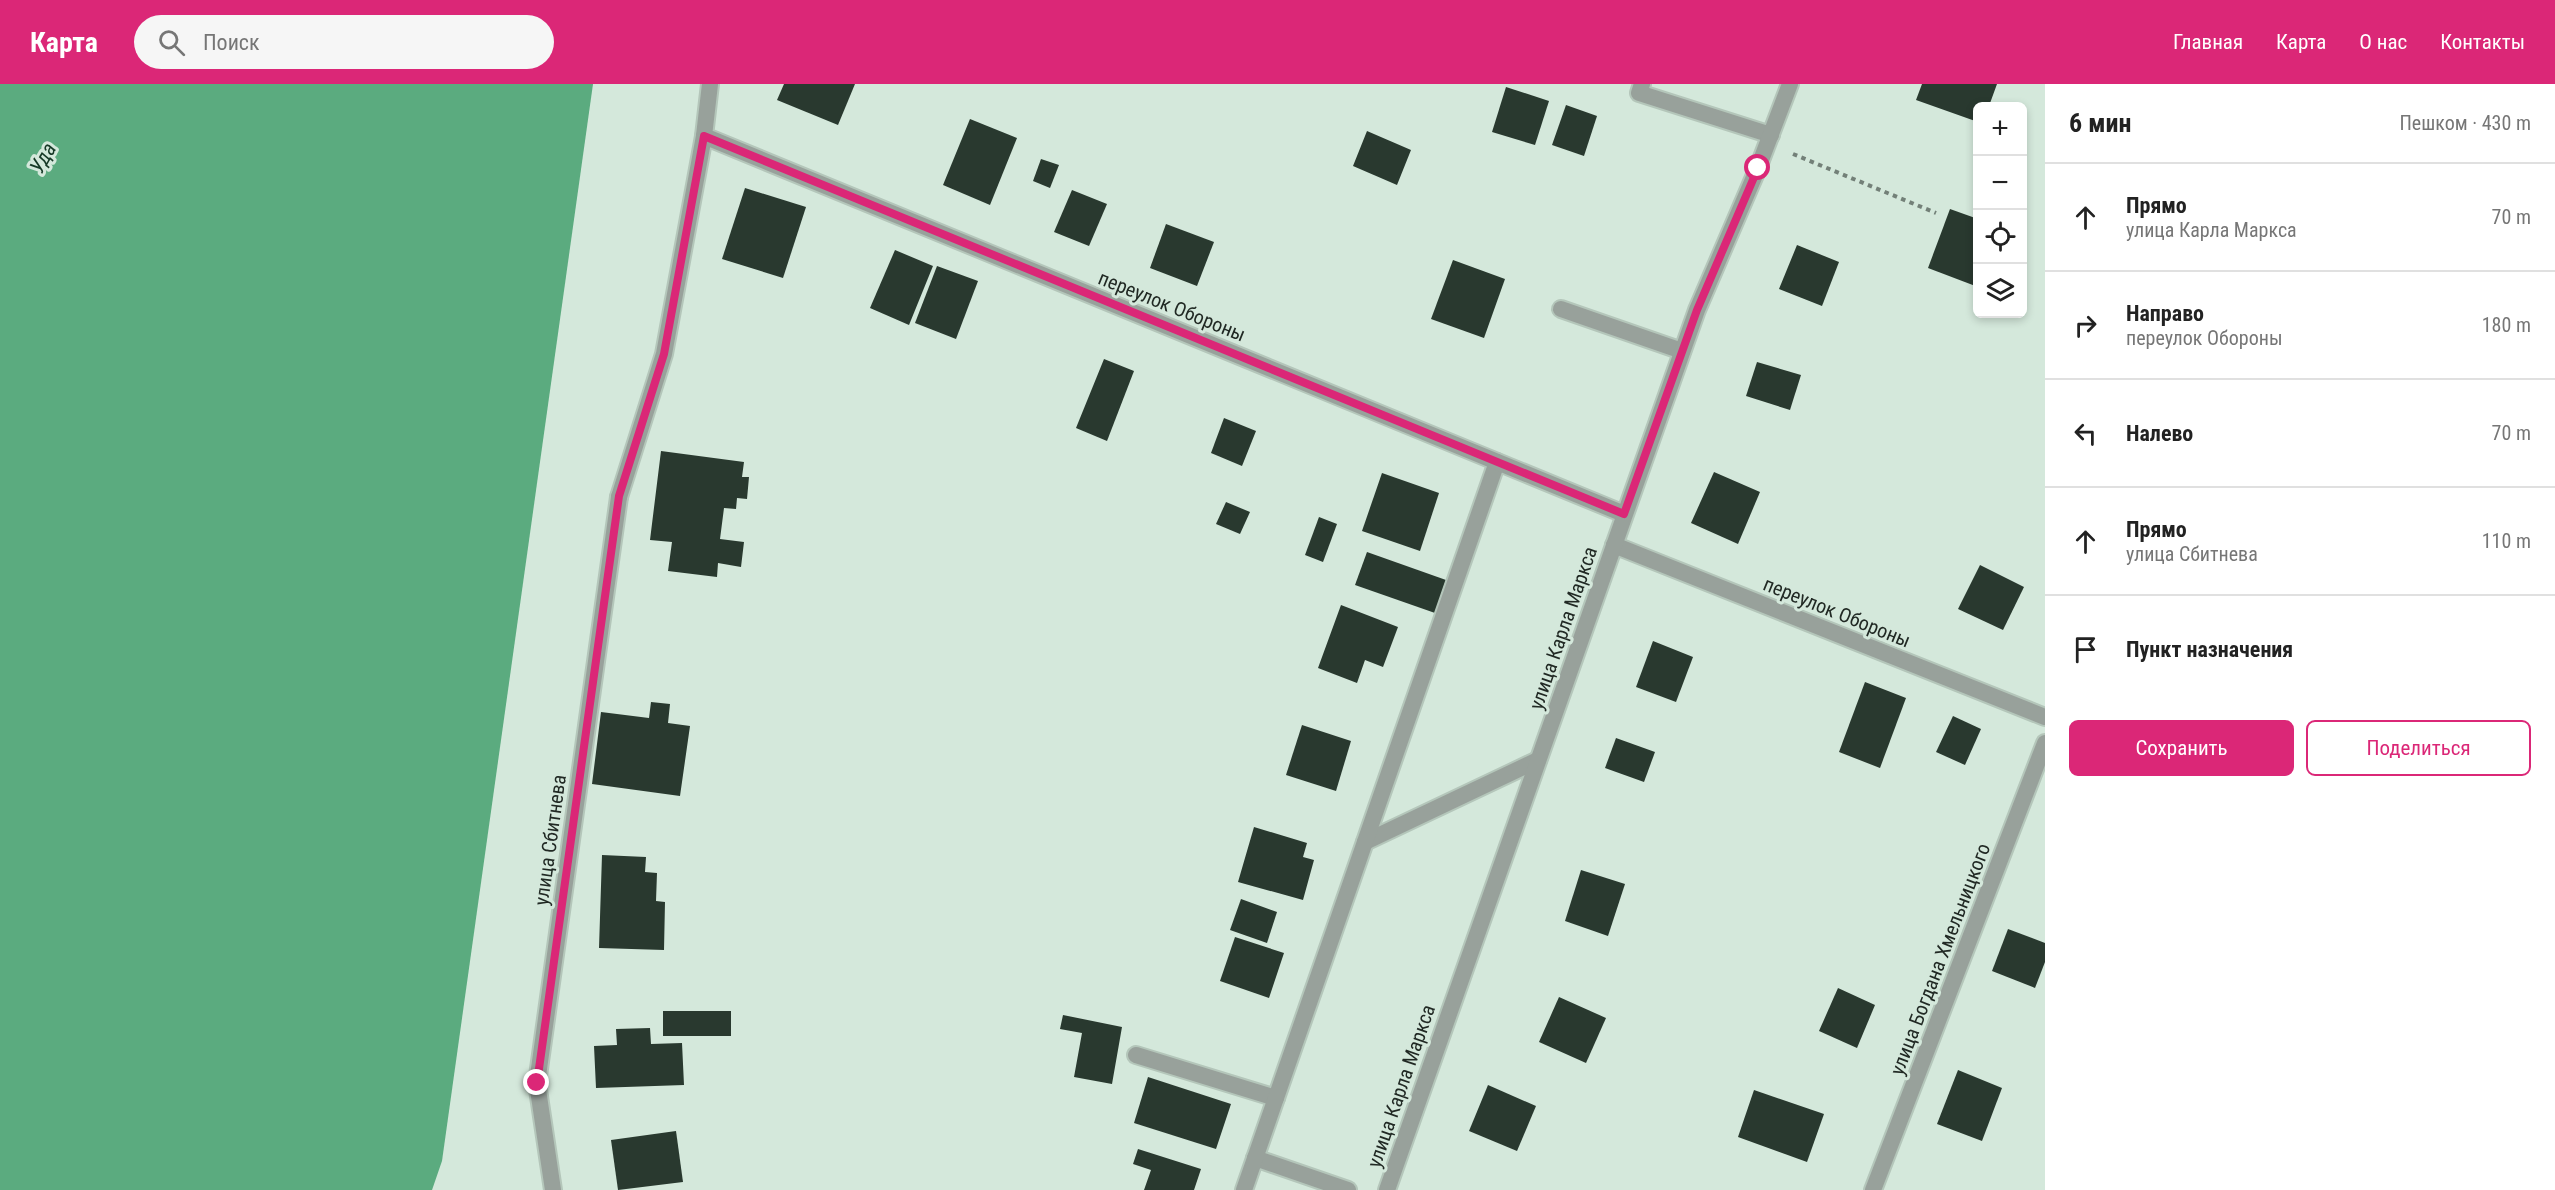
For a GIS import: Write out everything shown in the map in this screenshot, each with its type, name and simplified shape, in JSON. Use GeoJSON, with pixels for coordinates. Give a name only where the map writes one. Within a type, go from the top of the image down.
{"type":"FeatureCollection","features":[{"type":"Feature","properties":{"kind":"street"},"geometry":{"type":"LineString","coordinates":[[704,136],[710,84]]}},
{"type":"Feature","properties":{"kind":"street"},"geometry":{"type":"LineString","coordinates":[[1642,84],[1639,93],[1769,139]]}},
{"type":"Feature","properties":{"kind":"street","name":"улица Карла Маркса"},"geometry":{"type":"LineString","coordinates":[[1387,1190],[1682,351],[1790,84]]}},
{"type":"Feature","properties":{"kind":"street","name":"переулок Обороны"},"geometry":{"type":"LineString","coordinates":[[704,136],[1624,514]]}},
{"type":"Feature","properties":{"kind":"street","name":"улица Сбитнева"},"geometry":{"type":"LineString","coordinates":[[553,1190],[537,1083],[619,496],[664,354],[704,136]]}},
{"type":"Feature","properties":{"kind":"street"},"geometry":{"type":"LineString","coordinates":[[1561,309],[1682,351]]}},
{"type":"Feature","properties":{"kind":"street"},"geometry":{"type":"LineString","coordinates":[[1244,1190],[1497,462]]}},
{"type":"Feature","properties":{"kind":"street","name":"переулок Обороны"},"geometry":{"type":"LineString","coordinates":[[1614,545],[2045,717]]}},
{"type":"Feature","properties":{"kind":"street","name":"улица Богдана Хмельницкого"},"geometry":{"type":"LineString","coordinates":[[1873,1190],[2045,743]]}},
{"type":"Feature","properties":{"kind":"street"},"geometry":{"type":"LineString","coordinates":[[1365,842],[1538,760]]}},
{"type":"Feature","properties":{"kind":"street"},"geometry":{"type":"LineString","coordinates":[[1136,1055],[1276,1098]]}},
{"type":"Feature","properties":{"kind":"street"},"geometry":{"type":"LineString","coordinates":[[1255,1158],[1348,1190]]}},
{"type":"Feature","properties":{"kind":"path"},"geometry":{"type":"LineString","coordinates":[[1769,139],[1936,213]]}},
{"type":"Feature","properties":{"kind":"water","name":"Уда"},"geometry":{"type":"Polygon","coordinates":[[[0,84],[593,84],[442,1161],[432,1190],[0,1190],[0,84]]]}},
{"type":"Feature","properties":{"kind":"building"},"geometry":{"type":"Polygon","coordinates":[[[784,84],[855,84],[838,125],[777,100],[784,84]]]}},
{"type":"Feature","properties":{"kind":"building"},"geometry":{"type":"Polygon","coordinates":[[[1922,84],[1997,84],[1990,102],[1973,102],[1973,120],[1916,100],[1922,84]]]}},
{"type":"Feature","properties":{"kind":"building"},"geometry":{"type":"Polygon","coordinates":[[[1506,87],[1549,101],[1535,145],[1492,132],[1506,87]]]}},
{"type":"Feature","properties":{"kind":"building"},"geometry":{"type":"Polygon","coordinates":[[[1566,105],[1597,116],[1584,156],[1552,145],[1566,105]]]}},
{"type":"Feature","properties":{"kind":"building"},"geometry":{"type":"Polygon","coordinates":[[[970,119],[1017,138],[990,205],[943,185],[970,119]]]}},
{"type":"Feature","properties":{"kind":"building"},"geometry":{"type":"Polygon","coordinates":[[[1367,131],[1411,150],[1397,185],[1353,166],[1367,131]]]}},
{"type":"Feature","properties":{"kind":"building"},"geometry":{"type":"Polygon","coordinates":[[[1041,159],[1059,165],[1050,188],[1033,181],[1041,159]]]}},
{"type":"Feature","properties":{"kind":"building"},"geometry":{"type":"Polygon","coordinates":[[[745,188],[806,207],[783,278],[722,259],[745,188]]]}},
{"type":"Feature","properties":{"kind":"building"},"geometry":{"type":"Polygon","coordinates":[[[1072,190],[1107,204],[1089,246],[1054,232],[1072,190]]]}},
{"type":"Feature","properties":{"kind":"building"},"geometry":{"type":"Polygon","coordinates":[[[1950,209],[1973,217],[1973,285],[1928,268],[1950,209]]]}},
{"type":"Feature","properties":{"kind":"building"},"geometry":{"type":"Polygon","coordinates":[[[1166,224],[1214,242],[1197,286],[1150,268],[1166,224]]]}},
{"type":"Feature","properties":{"kind":"building"},"geometry":{"type":"Polygon","coordinates":[[[1797,245],[1839,262],[1822,306],[1779,289],[1797,245]]]}},
{"type":"Feature","properties":{"kind":"building"},"geometry":{"type":"Polygon","coordinates":[[[895,250],[933,266],[909,325],[870,308],[895,250]]]}},
{"type":"Feature","properties":{"kind":"building"},"geometry":{"type":"Polygon","coordinates":[[[1453,260],[1505,279],[1484,338],[1431,319],[1453,260]]]}},
{"type":"Feature","properties":{"kind":"building"},"geometry":{"type":"Polygon","coordinates":[[[937,266],[978,281],[956,339],[915,323],[937,266]]]}},
{"type":"Feature","properties":{"kind":"building"},"geometry":{"type":"Polygon","coordinates":[[[1104,359],[1134,371],[1107,441],[1076,428],[1104,359]]]}},
{"type":"Feature","properties":{"kind":"building"},"geometry":{"type":"Polygon","coordinates":[[[1757,362],[1801,375],[1790,410],[1746,396],[1757,362]]]}},
{"type":"Feature","properties":{"kind":"building"},"geometry":{"type":"Polygon","coordinates":[[[1224,418],[1256,431],[1242,466],[1211,453],[1224,418]]]}},
{"type":"Feature","properties":{"kind":"building"},"geometry":{"type":"Polygon","coordinates":[[[661,451],[744,462],[742,477],[749,477],[747,499],[737,498],[736,509],[724,508],[720,539],[744,542],[741,567],[718,563],[717,577],[668,571],[672,542],[650,540],[661,451]]]}},
{"type":"Feature","properties":{"kind":"building"},"geometry":{"type":"Polygon","coordinates":[[[1714,472],[1760,492],[1738,544],[1691,523],[1714,472]]]}},
{"type":"Feature","properties":{"kind":"building"},"geometry":{"type":"Polygon","coordinates":[[[1382,473],[1439,493],[1420,551],[1362,531],[1382,473]]]}},
{"type":"Feature","properties":{"kind":"building"},"geometry":{"type":"Polygon","coordinates":[[[1226,502],[1250,512],[1240,534],[1216,524],[1226,502]]]}},
{"type":"Feature","properties":{"kind":"building"},"geometry":{"type":"Polygon","coordinates":[[[1319,517],[1337,524],[1323,562],[1305,555],[1319,517]]]}},
{"type":"Feature","properties":{"kind":"building"},"geometry":{"type":"Polygon","coordinates":[[[1367,552],[1446,580],[1435,613],[1355,585],[1367,552]]]}},
{"type":"Feature","properties":{"kind":"building"},"geometry":{"type":"Polygon","coordinates":[[[1980,565],[2024,587],[2003,630],[1958,609],[1980,565]]]}},
{"type":"Feature","properties":{"kind":"building"},"geometry":{"type":"Polygon","coordinates":[[[1341,605],[1398,627],[1383,667],[1365,660],[1357,683],[1318,668],[1341,605]]]}},
{"type":"Feature","properties":{"kind":"building"},"geometry":{"type":"Polygon","coordinates":[[[1653,641],[1693,657],[1676,702],[1636,687],[1653,641]]]}},
{"type":"Feature","properties":{"kind":"building"},"geometry":{"type":"Polygon","coordinates":[[[1865,682],[1906,698],[1880,768],[1839,752],[1865,682]]]}},
{"type":"Feature","properties":{"kind":"building"},"geometry":{"type":"Polygon","coordinates":[[[651,702],[670,704],[668,723],[690,726],[680,796],[592,784],[601,712],[649,718],[651,702]]]}},
{"type":"Feature","properties":{"kind":"building"},"geometry":{"type":"Polygon","coordinates":[[[1953,716],[1981,729],[1965,765],[1936,752],[1953,716]]]}},
{"type":"Feature","properties":{"kind":"building"},"geometry":{"type":"Polygon","coordinates":[[[1302,725],[1351,741],[1336,791],[1286,775],[1302,725]]]}},
{"type":"Feature","properties":{"kind":"building"},"geometry":{"type":"Polygon","coordinates":[[[1616,738],[1655,752],[1644,782],[1605,768],[1616,738]]]}},
{"type":"Feature","properties":{"kind":"building"},"geometry":{"type":"Polygon","coordinates":[[[1254,827],[1307,843],[1303,857],[1314,860],[1303,900],[1238,882],[1254,827]]]}},
{"type":"Feature","properties":{"kind":"building"},"geometry":{"type":"Polygon","coordinates":[[[602,855],[646,857],[645,872],[657,873],[656,901],[665,902],[664,950],[599,948],[602,855]]]}},
{"type":"Feature","properties":{"kind":"building"},"geometry":{"type":"Polygon","coordinates":[[[1581,870],[1625,884],[1608,936],[1565,921],[1581,870]]]}},
{"type":"Feature","properties":{"kind":"building"},"geometry":{"type":"Polygon","coordinates":[[[1241,899],[1277,912],[1267,943],[1230,930],[1241,899]]]}},
{"type":"Feature","properties":{"kind":"building"},"geometry":{"type":"Polygon","coordinates":[[[2008,929],[2045,943],[2045,962],[2035,988],[1992,971],[2008,929]]]}},
{"type":"Feature","properties":{"kind":"building"},"geometry":{"type":"Polygon","coordinates":[[[1235,937],[1284,953],[1269,998],[1220,981],[1235,937]]]}},
{"type":"Feature","properties":{"kind":"building"},"geometry":{"type":"Polygon","coordinates":[[[1838,988],[1875,1005],[1857,1048],[1819,1031],[1838,988]]]}},
{"type":"Feature","properties":{"kind":"building"},"geometry":{"type":"Polygon","coordinates":[[[1559,997],[1606,1018],[1586,1063],[1539,1042],[1559,997]]]}},
{"type":"Feature","properties":{"kind":"building"},"geometry":{"type":"Polygon","coordinates":[[[663,1011],[731,1011],[731,1036],[663,1036],[663,1011]]]}},
{"type":"Feature","properties":{"kind":"building"},"geometry":{"type":"Polygon","coordinates":[[[1063,1015],[1122,1027],[1112,1084],[1074,1077],[1082,1033],[1060,1029],[1063,1015]]]}},
{"type":"Feature","properties":{"kind":"building"},"geometry":{"type":"Polygon","coordinates":[[[650,1028],[651,1044],[682,1043],[684,1085],[596,1088],[594,1046],[617,1045],[616,1029],[650,1028]]]}},
{"type":"Feature","properties":{"kind":"building"},"geometry":{"type":"Polygon","coordinates":[[[1958,1070],[2002,1088],[1982,1141],[1937,1124],[1958,1070]]]}},
{"type":"Feature","properties":{"kind":"building"},"geometry":{"type":"Polygon","coordinates":[[[1148,1077],[1231,1104],[1216,1149],[1134,1123],[1148,1077]]]}},
{"type":"Feature","properties":{"kind":"building"},"geometry":{"type":"Polygon","coordinates":[[[1488,1085],[1536,1106],[1517,1151],[1469,1131],[1488,1085]]]}},
{"type":"Feature","properties":{"kind":"building"},"geometry":{"type":"Polygon","coordinates":[[[1754,1090],[1824,1114],[1807,1162],[1738,1137],[1754,1090]]]}},
{"type":"Feature","properties":{"kind":"building"},"geometry":{"type":"Polygon","coordinates":[[[676,1131],[683,1182],[618,1190],[611,1140],[676,1131]]]}},
{"type":"Feature","properties":{"kind":"building"},"geometry":{"type":"Polygon","coordinates":[[[1138,1149],[1201,1169],[1194,1190],[1144,1190],[1151,1170],[1133,1164],[1138,1149]]]}},
{"type":"Feature","properties":{"kind":"route"},"geometry":{"type":"LineString","coordinates":[[537,1083],[619,496],[664,354],[704,136],[1624,514],[1697,310],[1758,168]]}}]}
